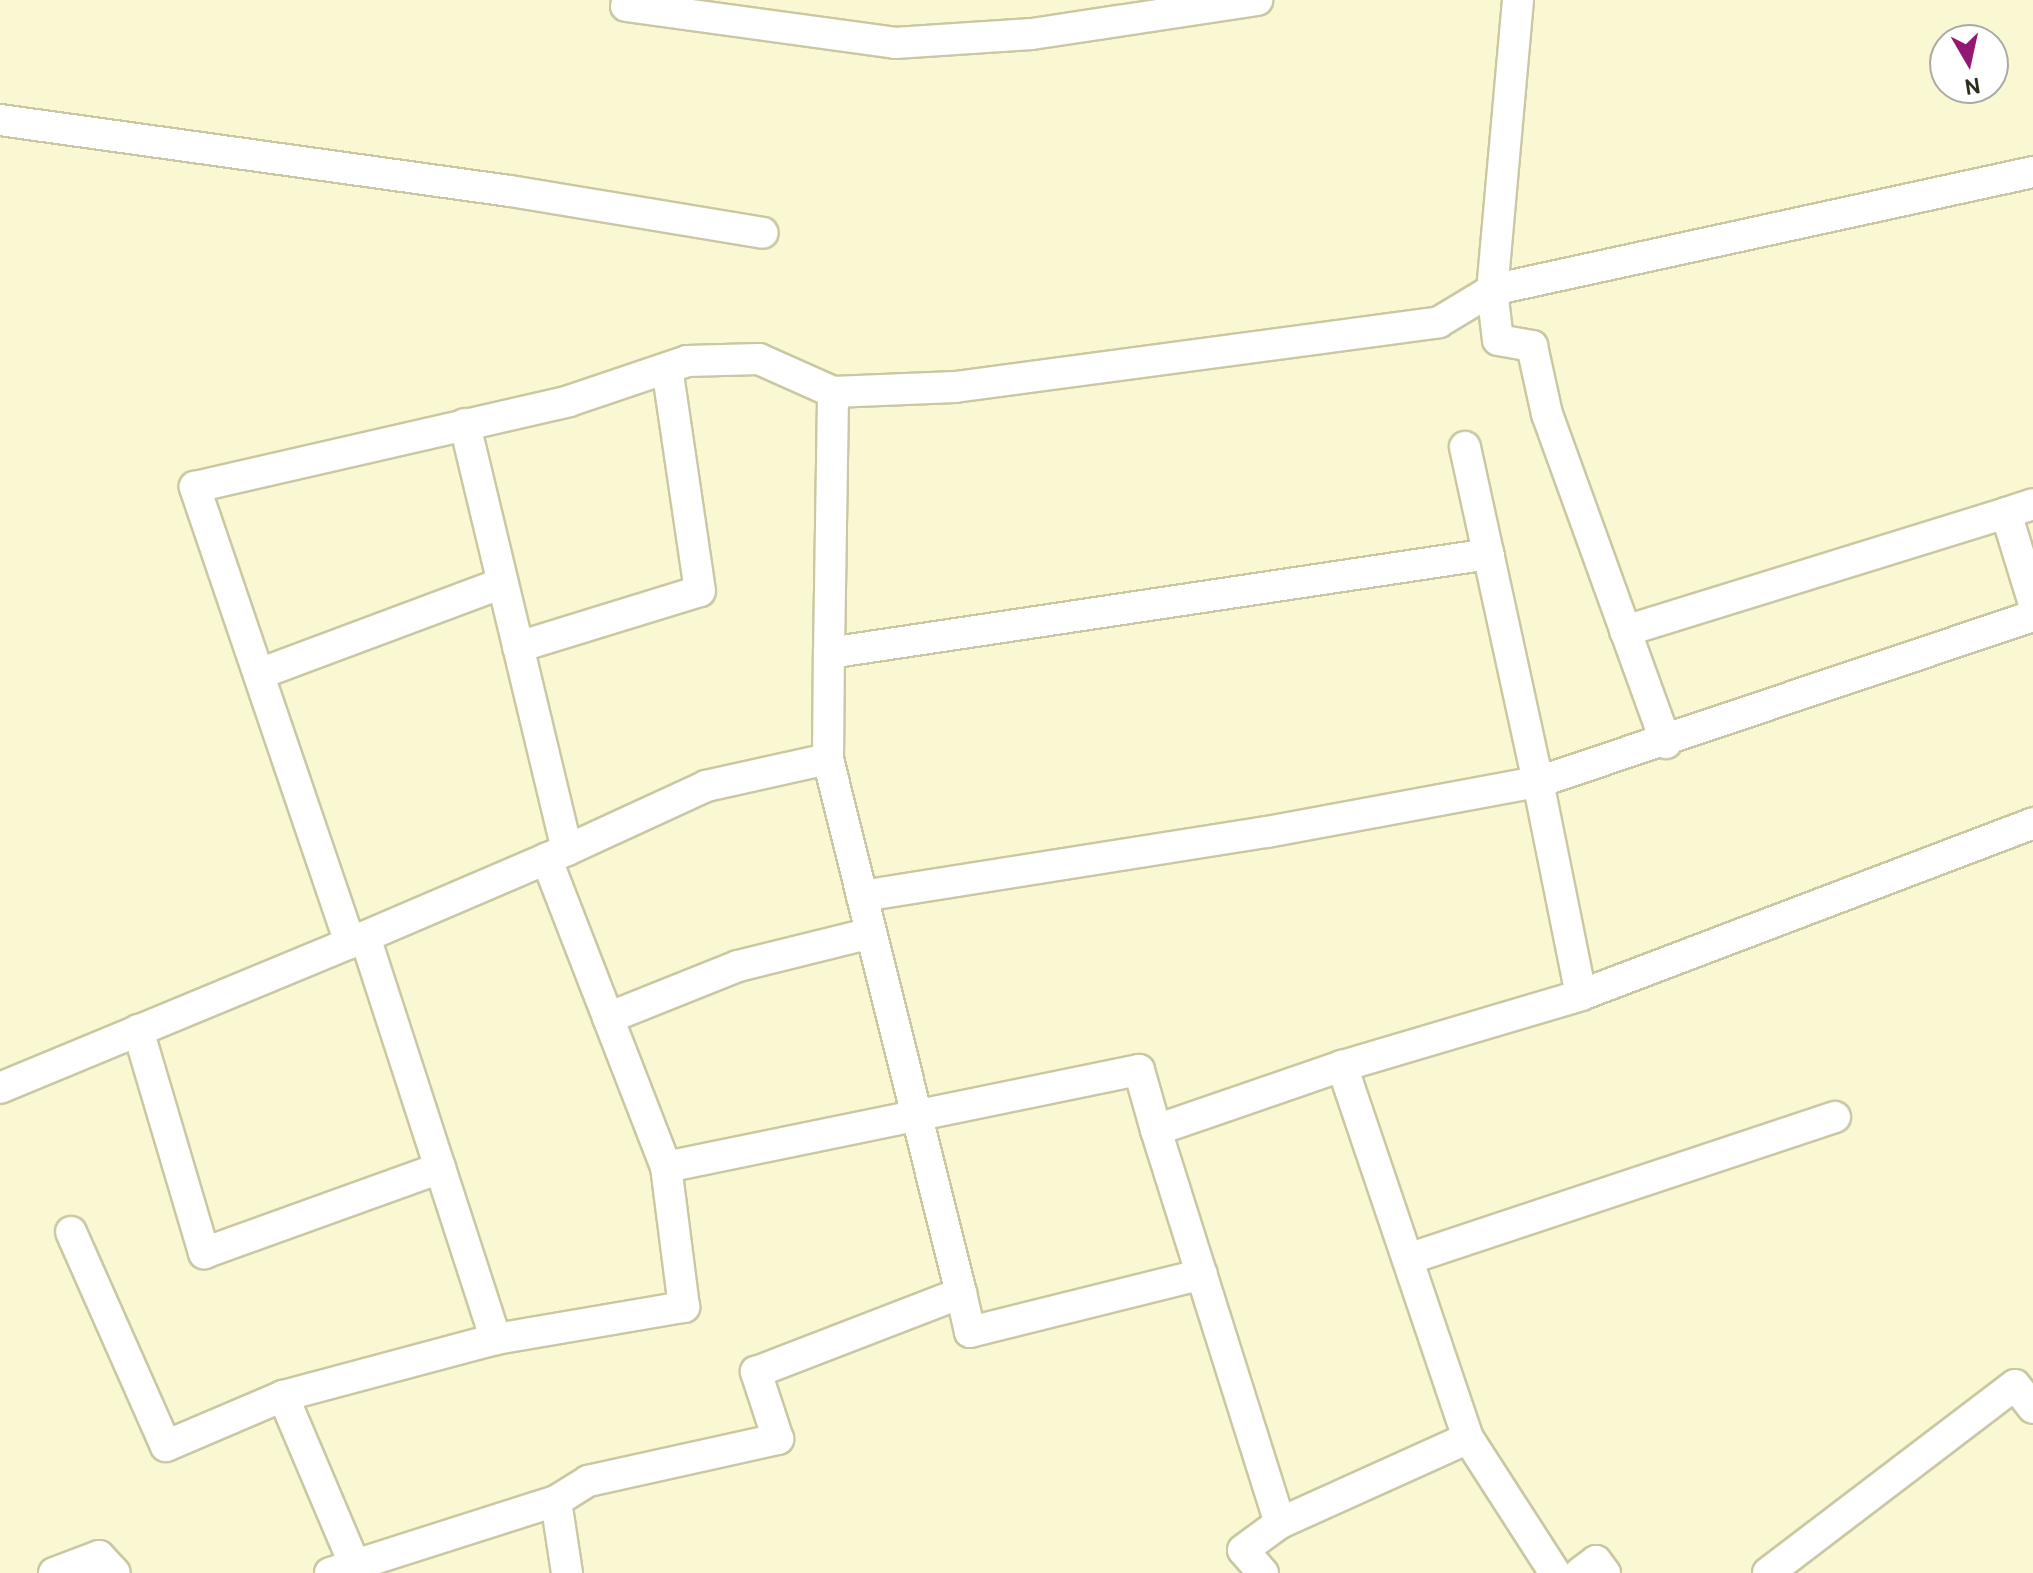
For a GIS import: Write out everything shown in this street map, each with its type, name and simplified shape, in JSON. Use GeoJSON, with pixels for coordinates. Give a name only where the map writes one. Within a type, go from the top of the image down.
{"type":"FeatureCollection","features":[{"type":"Feature","properties":{"kind":"street"},"geometry":{"type":"LineString","coordinates":[[626,6],[895,43],[1032,34],[1257,0]]}},
{"type":"Feature","properties":{"kind":"street"},"geometry":{"type":"LineString","coordinates":[[1518,0],[1492,290],[1498,340],[1532,346],[1547,414],[1666,743]]}},
{"type":"Feature","properties":{"kind":"street"},"geometry":{"type":"LineString","coordinates":[[0,120],[510,191],[763,233]]}},
{"type":"Feature","properties":{"kind":"street"},"geometry":{"type":"LineString","coordinates":[[496,1339],[440,1168],[259,674],[195,487],[569,401],[687,361],[759,359],[833,392],[955,387],[1439,322],[1492,290],[2033,172]]}},
{"type":"Feature","properties":{"kind":"street"},"geometry":{"type":"LineString","coordinates":[[518,647],[700,591],[667,368]]}},
{"type":"Feature","properties":{"kind":"street"},"geometry":{"type":"LineString","coordinates":[[833,392],[828,759],[970,1332],[1202,1274]]}},
{"type":"Feature","properties":{"kind":"street"},"geometry":{"type":"LineString","coordinates":[[71,1232],[166,1446],[283,1396],[496,1339],[684,1307],[666,1167],[608,1018],[557,854],[518,647],[465,424]]}},
{"type":"Feature","properties":{"kind":"street"},"geometry":{"type":"LineString","coordinates":[[1465,447],[1581,995]]}},
{"type":"Feature","properties":{"kind":"street"},"geometry":{"type":"LineString","coordinates":[[1625,631],[2020,509],[2033,601]]}},
{"type":"Feature","properties":{"kind":"street"},"geometry":{"type":"LineString","coordinates":[[829,653],[1489,554]]}},
{"type":"Feature","properties":{"kind":"street"},"geometry":{"type":"LineString","coordinates":[[259,674],[503,583]]}},
{"type":"Feature","properties":{"kind":"street"},"geometry":{"type":"LineString","coordinates":[[862,896],[1267,832],[1538,782],[1666,743],[2033,616]]}},
{"type":"Feature","properties":{"kind":"street"},"geometry":{"type":"LineString","coordinates":[[0,1088],[358,940],[706,786],[828,759]]}},
{"type":"Feature","properties":{"kind":"street"},"geometry":{"type":"LineString","coordinates":[[1156,1130],[1342,1066],[1581,995],[2033,823]]}},
{"type":"Feature","properties":{"kind":"street"},"geometry":{"type":"LineString","coordinates":[[608,1018],[738,966],[871,933]]}},
{"type":"Feature","properties":{"kind":"street"},"geometry":{"type":"LineString","coordinates":[[138,1030],[204,1253],[440,1168]]}},
{"type":"Feature","properties":{"kind":"street"},"geometry":{"type":"LineString","coordinates":[[1342,1066],[1468,1438],[1555,1573]]}},
{"type":"Feature","properties":{"kind":"street"},"geometry":{"type":"LineString","coordinates":[[666,1167],[1139,1070],[1280,1523]]}},
{"type":"Feature","properties":{"kind":"street"},"geometry":{"type":"LineString","coordinates":[[1408,1259],[1835,1117]]}},
{"type":"Feature","properties":{"kind":"street"},"geometry":{"type":"LineString","coordinates":[[283,1396],[347,1570],[556,1501],[588,1481],[778,1439],[756,1372],[961,1293]]}},
{"type":"Feature","properties":{"kind":"street"},"geometry":{"type":"LineString","coordinates":[[1768,1573],[2027,1389]]}},
{"type":"Feature","properties":{"kind":"street"},"geometry":{"type":"LineString","coordinates":[[1263,1573],[1243,1550],[1280,1523],[1468,1438]]}},
{"type":"Feature","properties":{"kind":"street"},"geometry":{"type":"LineString","coordinates":[[556,1501],[567,1573]]}},
{"type":"Feature","properties":{"kind":"street"},"geometry":{"type":"LineString","coordinates":[[54,1573],[99,1556],[115,1573]]}},
{"type":"Feature","properties":{"kind":"street"},"geometry":{"type":"LineString","coordinates":[[1580,1573],[1596,1561],[1605,1573]]}}]}
